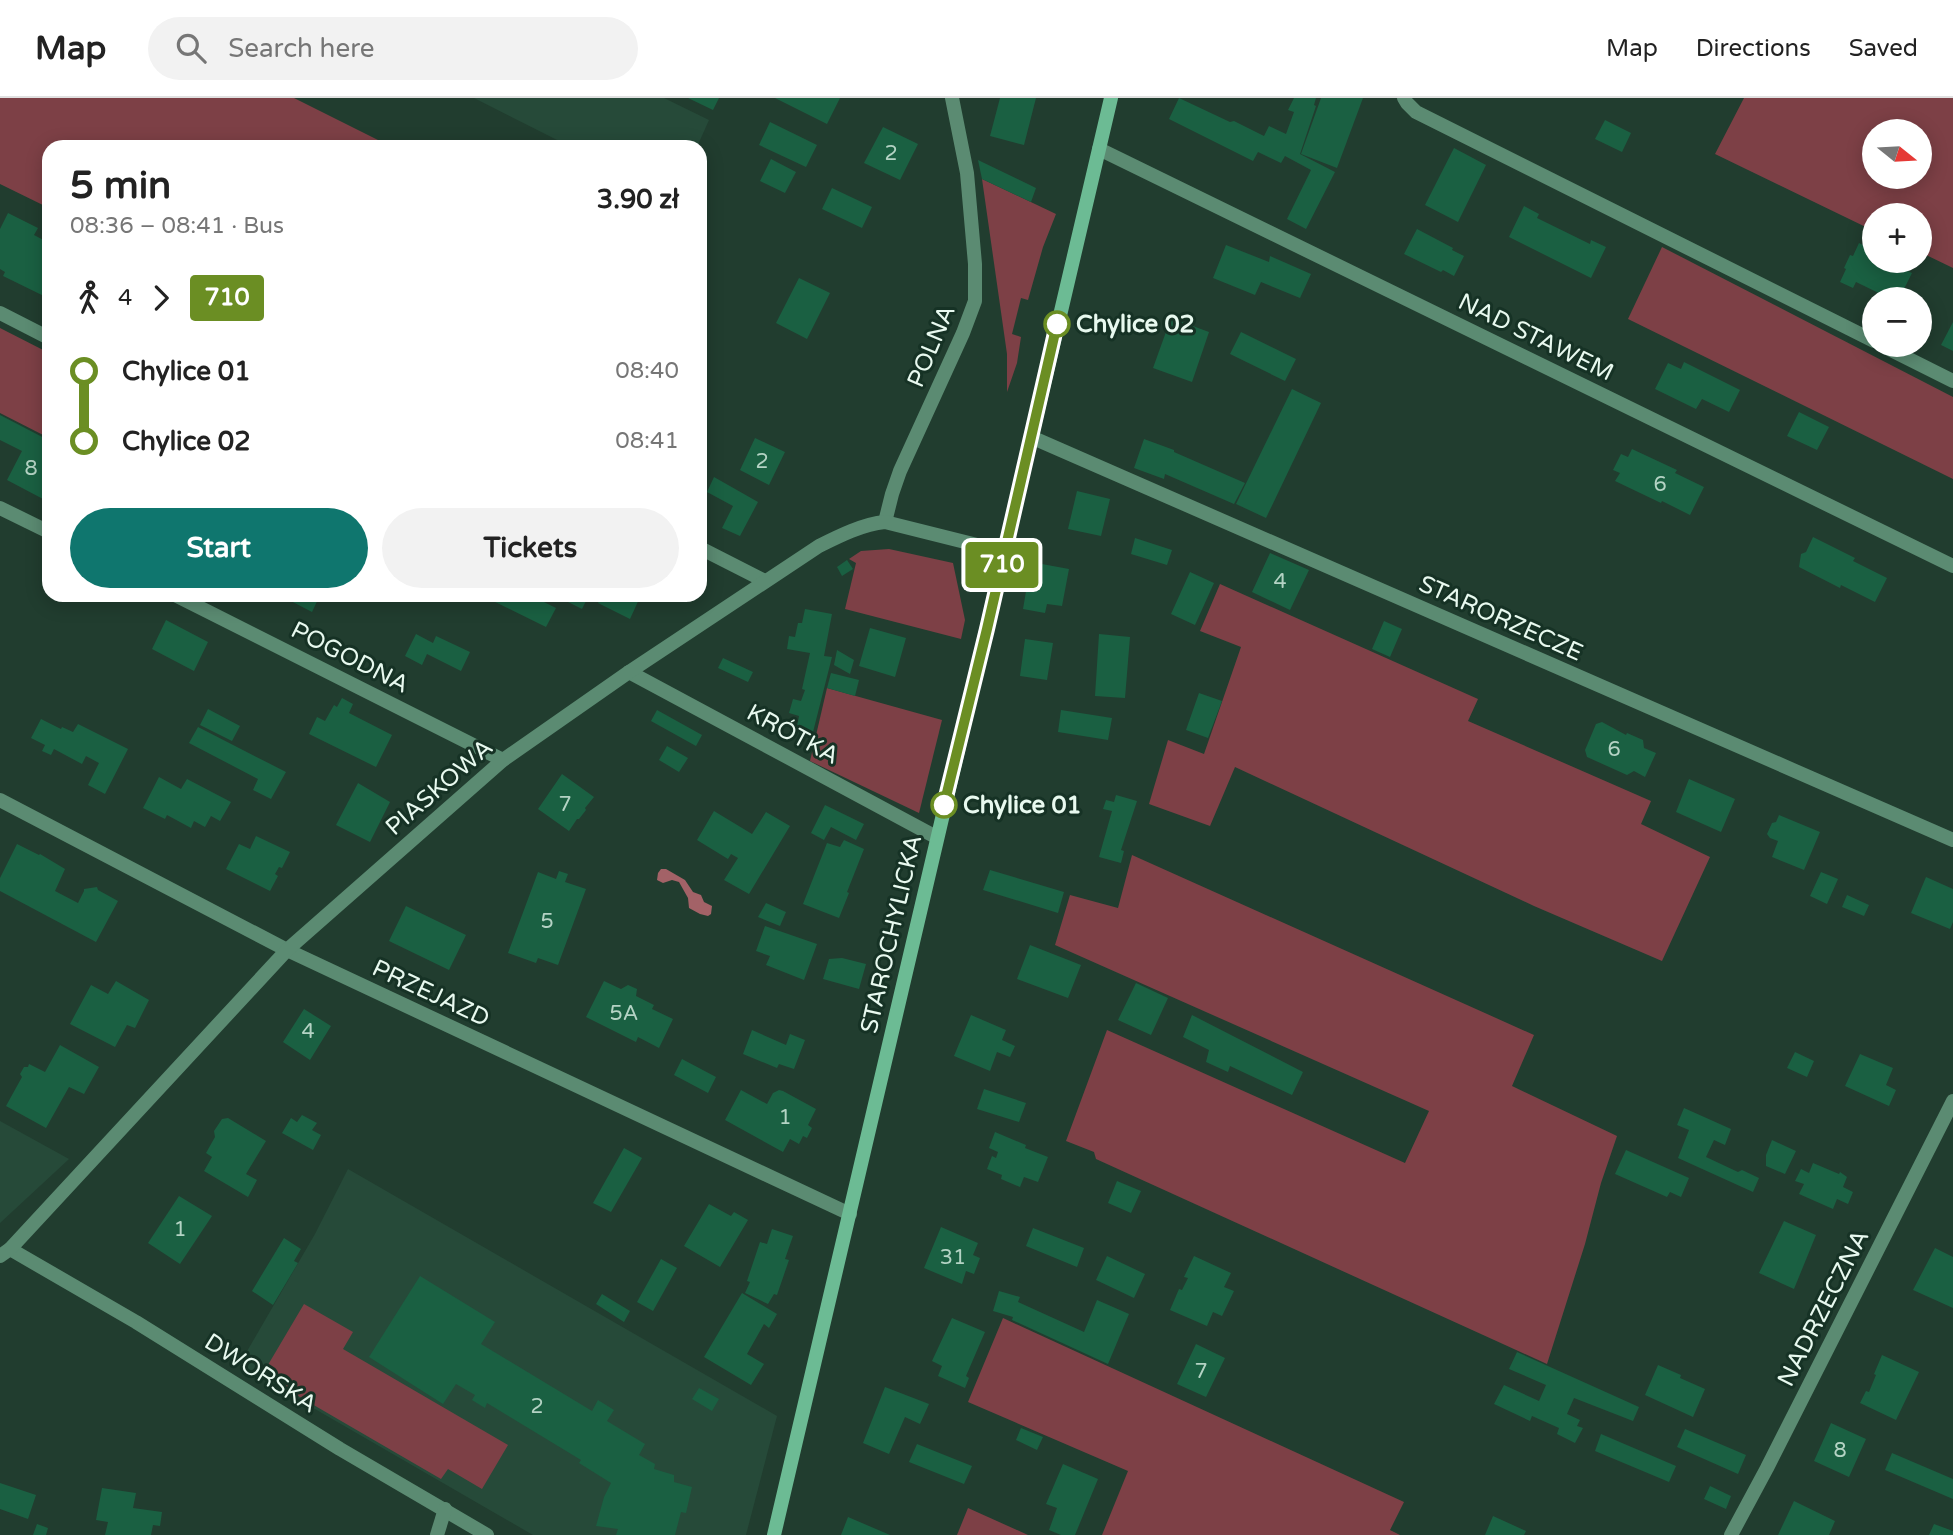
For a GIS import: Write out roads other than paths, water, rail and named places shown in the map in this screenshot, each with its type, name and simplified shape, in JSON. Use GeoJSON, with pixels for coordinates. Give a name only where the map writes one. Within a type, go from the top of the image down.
{"type":"FeatureCollection","features":[{"type":"Feature","properties":{"kind":"street","name":"POLNA"},"geometry":{"type":"LineString","coordinates":[[885,522],[900,471],[975,301],[975,264],[967,173],[952,98]]}},
{"type":"Feature","properties":{"kind":"street","name":"STAROCHYLICKA"},"geometry":{"type":"LineString","coordinates":[[774,1535],[1111,98]]}},
{"type":"Feature","properties":{"kind":"street"},"geometry":{"type":"LineString","coordinates":[[1404,98],[1416,112],[1862,335]]}},
{"type":"Feature","properties":{"kind":"street","name":"NAD STAWEM"},"geometry":{"type":"LineString","coordinates":[[1099,149],[1953,566]]}},
{"type":"Feature","properties":{"kind":"street"},"geometry":{"type":"LineString","coordinates":[[0,313],[42,334]]}},
{"type":"Feature","properties":{"kind":"street"},"geometry":{"type":"LineString","coordinates":[[1905,357],[1953,381]]}},
{"type":"Feature","properties":{"kind":"street","name":"STARORZECZE"},"geometry":{"type":"LineString","coordinates":[[1031,437],[1953,840]]}},
{"type":"Feature","properties":{"kind":"street"},"geometry":{"type":"LineString","coordinates":[[0,508],[42,529]]}},
{"type":"Feature","properties":{"kind":"street","name":"PIASKOWA"},"geometry":{"type":"LineString","coordinates":[[5,1253],[287,950],[503,760],[629,672],[835,537],[871,524],[885,522],[1005,552]]}},
{"type":"Feature","properties":{"kind":"street"},"geometry":{"type":"LineString","coordinates":[[707,552],[765,581]]}},
{"type":"Feature","properties":{"kind":"street","name":"POGODNA"},"geometry":{"type":"LineString","coordinates":[[189,602],[503,760]]}},
{"type":"Feature","properties":{"kind":"street","name":"KRÓTKA"},"geometry":{"type":"LineString","coordinates":[[629,672],[936,837]]}},
{"type":"Feature","properties":{"kind":"street","name":"PRZEJAZD"},"geometry":{"type":"LineString","coordinates":[[0,800],[287,950],[850,1214]]}},
{"type":"Feature","properties":{"kind":"street","name":"NADRZECZNA"},"geometry":{"type":"LineString","coordinates":[[1731,1535],[1780,1444],[1953,1101]]}},
{"type":"Feature","properties":{"kind":"street","name":"DWORSKA"},"geometry":{"type":"LineString","coordinates":[[5,1253],[136,1322],[340,1449],[487,1535]]}},
{"type":"Feature","properties":{"kind":"street"},"geometry":{"type":"LineString","coordinates":[[438,1535],[445,1509]]}},
{"type":"Feature","properties":{"kind":"place","name":"Chylice 02"},"geometry":{"type":"Point","coordinates":[1057,324]}},
{"type":"Feature","properties":{"kind":"place","name":"Chylice 01"},"geometry":{"type":"Point","coordinates":[944,805]}}]}
